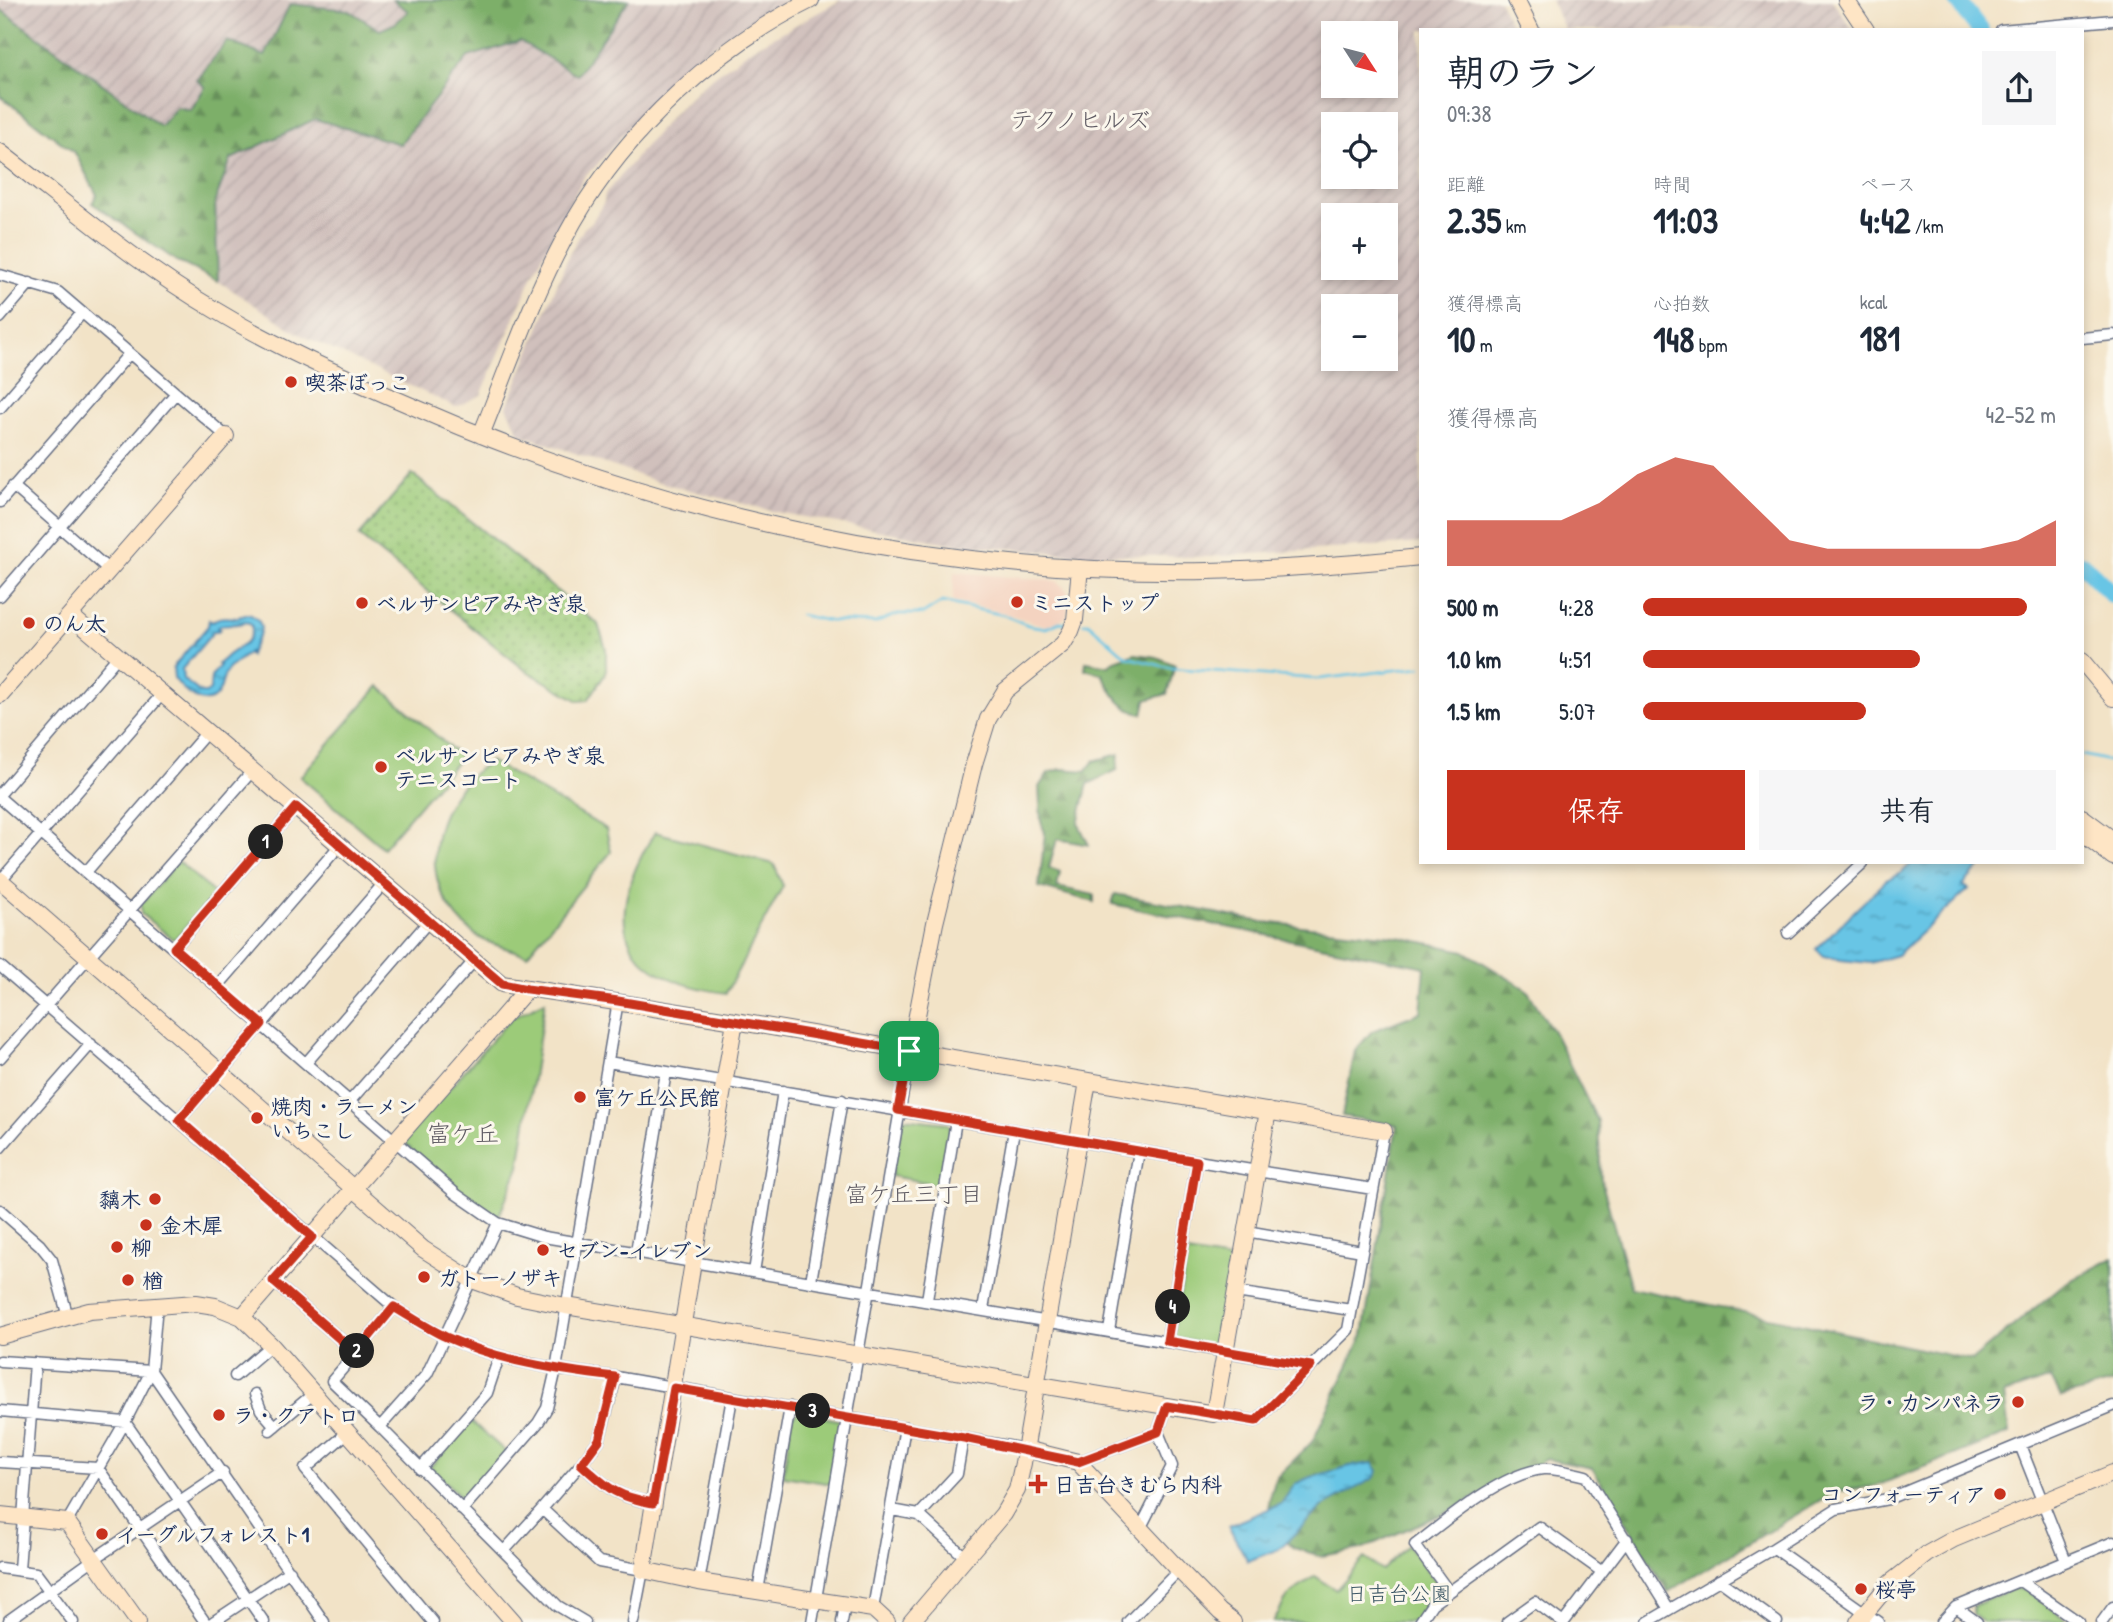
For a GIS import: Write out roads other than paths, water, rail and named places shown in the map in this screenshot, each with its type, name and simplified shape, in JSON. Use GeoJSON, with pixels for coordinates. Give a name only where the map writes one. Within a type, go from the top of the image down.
{"type":"FeatureCollection","features":[{"type":"Feature","properties":{"kind":"street"},"geometry":{"type":"LineString","coordinates":[[481,435],[547,273],[587,200],[653,117],[693,79],[747,38],[811,0]]}},
{"type":"Feature","properties":{"kind":"street"},"geometry":{"type":"LineString","coordinates":[[1516,0],[1530,28]]}},
{"type":"Feature","properties":{"kind":"street"},"geometry":{"type":"LineString","coordinates":[[1528,0],[1541,28]]}},
{"type":"Feature","properties":{"kind":"street"},"geometry":{"type":"LineString","coordinates":[[1846,0],[1865,28]]}},
{"type":"Feature","properties":{"kind":"street"},"geometry":{"type":"LineString","coordinates":[[2023,28],[2113,20]]}},
{"type":"Feature","properties":{"kind":"street"},"geometry":{"type":"LineString","coordinates":[[0,152],[140,261],[215,310],[313,362],[452,424],[578,472],[650,494],[785,529],[883,547],[1080,568],[1234,570],[1318,567],[1419,557]]}},
{"type":"Feature","properties":{"kind":"street"},"geometry":{"type":"LineString","coordinates":[[0,275],[58,292],[226,436],[0,695]]}},
{"type":"Feature","properties":{"kind":"street"},"geometry":{"type":"LineString","coordinates":[[0,318],[30,283]]}},
{"type":"Feature","properties":{"kind":"street"},"geometry":{"type":"LineString","coordinates":[[0,408],[82,313]]}},
{"type":"Feature","properties":{"kind":"street"},"geometry":{"type":"LineString","coordinates":[[2084,338],[2113,335]]}},
{"type":"Feature","properties":{"kind":"street"},"geometry":{"type":"LineString","coordinates":[[0,502],[130,354]]}},
{"type":"Feature","properties":{"kind":"street"},"geometry":{"type":"LineString","coordinates":[[0,596],[176,393]]}},
{"type":"Feature","properties":{"kind":"street"},"geometry":{"type":"LineString","coordinates":[[13,486],[109,570]]}},
{"type":"Feature","properties":{"kind":"street"},"geometry":{"type":"LineString","coordinates":[[813,1622],[909,1051],[935,923],[974,764],[988,719],[1005,691],[1063,644],[1072,631],[1080,568]]}},
{"type":"Feature","properties":{"kind":"street"},"geometry":{"type":"LineString","coordinates":[[70,615],[119,655],[502,984],[618,1001],[1384,1131],[1348,1330],[1256,1421],[566,1306],[517,1296],[472,1280],[423,1249],[0,880],[163,693]]}},
{"type":"Feature","properties":{"kind":"street"},"geometry":{"type":"LineString","coordinates":[[119,655],[0,796],[456,1194],[498,1223],[544,1237],[577,1243],[1311,1366]]}},
{"type":"Feature","properties":{"kind":"street"},"geometry":{"type":"LineString","coordinates":[[2084,663],[2113,698]]}},
{"type":"Feature","properties":{"kind":"street"},"geometry":{"type":"LineString","coordinates":[[86,872],[207,732]]}},
{"type":"Feature","properties":{"kind":"street"},"geometry":{"type":"LineString","coordinates":[[0,1058],[253,770]]}},
{"type":"Feature","properties":{"kind":"street"},"geometry":{"type":"LineString","coordinates":[[174,948],[296,807]]}},
{"type":"Feature","properties":{"kind":"street"},"geometry":{"type":"LineString","coordinates":[[2084,818],[2113,840]]}},
{"type":"Feature","properties":{"kind":"street"},"geometry":{"type":"LineString","coordinates":[[2084,835],[2113,857]]}},
{"type":"Feature","properties":{"kind":"street"},"geometry":{"type":"LineString","coordinates":[[218,986],[340,845]]}},
{"type":"Feature","properties":{"kind":"street"},"geometry":{"type":"LineString","coordinates":[[1787,933],[1862,864]]}},
{"type":"Feature","properties":{"kind":"street"},"geometry":{"type":"LineString","coordinates":[[179,1120],[384,883]]}},
{"type":"Feature","properties":{"kind":"street"},"geometry":{"type":"LineString","coordinates":[[306,1063],[429,922]]}},
{"type":"Feature","properties":{"kind":"street"},"geometry":{"type":"LineString","coordinates":[[350,1101],[474,961]]}},
{"type":"Feature","properties":{"kind":"street"},"geometry":{"type":"LineString","coordinates":[[1,968],[394,1307],[444,1336],[499,1357],[556,1369],[905,1427],[1025,1449],[1078,1462],[1179,1570],[1233,1622]]}},
{"type":"Feature","properties":{"kind":"street"},"geometry":{"type":"LineString","coordinates":[[242,1317],[527,989]]}},
{"type":"Feature","properties":{"kind":"street"},"geometry":{"type":"LineString","coordinates":[[462,1510],[538,1423],[547,1408],[556,1369],[618,1001]]}},
{"type":"Feature","properties":{"kind":"street"},"geometry":{"type":"LineString","coordinates":[[633,1622],[735,1021]]}},
{"type":"Feature","properties":{"kind":"street"},"geometry":{"type":"LineString","coordinates":[[0,1148],[91,1044]]}},
{"type":"Feature","properties":{"kind":"street"},"geometry":{"type":"LineString","coordinates":[[608,1062],[1373,1189]]}},
{"type":"Feature","properties":{"kind":"street"},"geometry":{"type":"LineString","coordinates":[[636,1252],[666,1072]]}},
{"type":"Feature","properties":{"kind":"street"},"geometry":{"type":"LineString","coordinates":[[911,1622],[1003,1514],[1013,1499],[1020,1479],[1088,1081]]}},
{"type":"Feature","properties":{"kind":"street"},"geometry":{"type":"LineString","coordinates":[[754,1272],[783,1091]]}},
{"type":"Feature","properties":{"kind":"street"},"geometry":{"type":"LineString","coordinates":[[811,1281],[842,1100]]}},
{"type":"Feature","properties":{"kind":"street"},"geometry":{"type":"LineString","coordinates":[[1214,1414],[1268,1111]]}},
{"type":"Feature","properties":{"kind":"street"},"geometry":{"type":"LineString","coordinates":[[927,1300],[956,1120]]}},
{"type":"Feature","properties":{"kind":"street"},"geometry":{"type":"LineString","coordinates":[[983,1310],[1014,1130]]}},
{"type":"Feature","properties":{"kind":"street"},"geometry":{"type":"LineString","coordinates":[[1109,1331],[1139,1151]]}},
{"type":"Feature","properties":{"kind":"street"},"geometry":{"type":"LineString","coordinates":[[1167,1341],[1197,1161]]}},
{"type":"Feature","properties":{"kind":"street"},"geometry":{"type":"LineString","coordinates":[[0,1210],[40,1245],[52,1260],[68,1317]]}},
{"type":"Feature","properties":{"kind":"street"},"geometry":{"type":"LineString","coordinates":[[380,1427],[427,1374],[498,1223]]}},
{"type":"Feature","properties":{"kind":"street"},"geometry":{"type":"LineString","coordinates":[[1246,1231],[1362,1251]]}},
{"type":"Feature","properties":{"kind":"street"},"geometry":{"type":"LineString","coordinates":[[273,1281],[356,1353]]}},
{"type":"Feature","properties":{"kind":"street"},"geometry":{"type":"LineString","coordinates":[[1236,1292],[1351,1310]]}},
{"type":"Feature","properties":{"kind":"street"},"geometry":{"type":"LineString","coordinates":[[0,1336],[89,1311],[157,1305],[196,1303],[215,1306],[242,1317],[271,1345],[514,1622]]}},
{"type":"Feature","properties":{"kind":"street"},"geometry":{"type":"LineString","coordinates":[[67,1522],[151,1371],[157,1305]]}},
{"type":"Feature","properties":{"kind":"street"},"geometry":{"type":"LineString","coordinates":[[394,1307],[332,1381],[558,1606],[585,1622]]}},
{"type":"Feature","properties":{"kind":"street"},"geometry":{"type":"LineString","coordinates":[[235,1376],[271,1345]]}},
{"type":"Feature","properties":{"kind":"street"},"geometry":{"type":"LineString","coordinates":[[420,1469],[487,1393],[499,1357]]}},
{"type":"Feature","properties":{"kind":"street"},"geometry":{"type":"LineString","coordinates":[[0,1361],[151,1371]]}},
{"type":"Feature","properties":{"kind":"street"},"geometry":{"type":"LineString","coordinates":[[19,1569],[35,1363]]}},
{"type":"Feature","properties":{"kind":"street"},"geometry":{"type":"LineString","coordinates":[[151,1371],[324,1622]]}},
{"type":"Feature","properties":{"kind":"street"},"geometry":{"type":"LineString","coordinates":[[504,1551],[599,1440],[615,1377]]}},
{"type":"Feature","properties":{"kind":"street"},"geometry":{"type":"LineString","coordinates":[[255,1394],[261,1410],[273,1428],[313,1394]]}},
{"type":"Feature","properties":{"kind":"street"},"geometry":{"type":"LineString","coordinates":[[699,1581],[732,1398]]}},
{"type":"Feature","properties":{"kind":"street"},"geometry":{"type":"LineString","coordinates":[[1141,1527],[1172,1466],[1158,1432],[1167,1406]]}},
{"type":"Feature","properties":{"kind":"street"},"geometry":{"type":"LineString","coordinates":[[1648,1622],[1836,1509],[1888,1499],[2113,1406]]}},
{"type":"Feature","properties":{"kind":"street"},"geometry":{"type":"LineString","coordinates":[[758,1591],[790,1407]]}},
{"type":"Feature","properties":{"kind":"street"},"geometry":{"type":"LineString","coordinates":[[0,1411],[125,1422]]}},
{"type":"Feature","properties":{"kind":"street"},"geometry":{"type":"LineString","coordinates":[[125,1422],[264,1622]]}},
{"type":"Feature","properties":{"kind":"street"},"geometry":{"type":"LineString","coordinates":[[873,1609],[905,1427]]}},
{"type":"Feature","properties":{"kind":"street"},"geometry":{"type":"LineString","coordinates":[[1078,1462],[1158,1432]]}},
{"type":"Feature","properties":{"kind":"street"},"geometry":{"type":"LineString","coordinates":[[347,1433],[305,1469],[433,1622]]}},
{"type":"Feature","properties":{"kind":"street"},"geometry":{"type":"LineString","coordinates":[[919,1515],[957,1474],[964,1438]]}},
{"type":"Feature","properties":{"kind":"street"},"geometry":{"type":"LineString","coordinates":[[2020,1445],[2066,1561]]}},
{"type":"Feature","properties":{"kind":"street"},"geometry":{"type":"LineString","coordinates":[[0,1462],[98,1468]]}},
{"type":"Feature","properties":{"kind":"street"},"geometry":{"type":"LineString","coordinates":[[581,1464],[610,1489],[627,1498],[653,1503]]}},
{"type":"Feature","properties":{"kind":"street"},"geometry":{"type":"LineString","coordinates":[[98,1468],[205,1622]]}},
{"type":"Feature","properties":{"kind":"street"},"geometry":{"type":"LineString","coordinates":[[1449,1592],[1415,1545],[1480,1496],[1516,1477],[1544,1469],[1586,1476],[1669,1609]]}},
{"type":"Feature","properties":{"kind":"street"},"geometry":{"type":"LineString","coordinates":[[7,1620],[223,1472]]}},
{"type":"Feature","properties":{"kind":"street"},"geometry":{"type":"LineString","coordinates":[[1774,1548],[1867,1619],[1890,1583],[1927,1554],[1954,1539],[2113,1473]]}},
{"type":"Feature","properties":{"kind":"street"},"geometry":{"type":"LineString","coordinates":[[542,1509],[598,1562],[873,1609],[887,1622]]}},
{"type":"Feature","properties":{"kind":"street"},"geometry":{"type":"LineString","coordinates":[[891,1510],[919,1515],[967,1558]]}},
{"type":"Feature","properties":{"kind":"street"},"geometry":{"type":"LineString","coordinates":[[0,1516],[67,1522],[138,1622]]}},
{"type":"Feature","properties":{"kind":"street"},"geometry":{"type":"LineString","coordinates":[[1420,1622],[1433,1604],[1539,1527],[1601,1571]]}},
{"type":"Feature","properties":{"kind":"street"},"geometry":{"type":"LineString","coordinates":[[1507,1622],[1535,1602],[1563,1622],[1627,1539]]}},
{"type":"Feature","properties":{"kind":"street"},"geometry":{"type":"LineString","coordinates":[[1942,1622],[1956,1607],[2113,1542]]}},
{"type":"Feature","properties":{"kind":"street"},"geometry":{"type":"LineString","coordinates":[[0,1568],[36,1573],[73,1622]]}},
{"type":"Feature","properties":{"kind":"street"},"geometry":{"type":"LineString","coordinates":[[1134,1620],[1179,1570]]}},
{"type":"Feature","properties":{"kind":"street"},"geometry":{"type":"LineString","coordinates":[[213,1622],[290,1571]]}},
{"type":"Feature","properties":{"kind":"street"},"geometry":{"type":"LineString","coordinates":[[1719,1580],[1777,1622]]}},
{"type":"Feature","properties":{"kind":"street"},"geometry":{"type":"LineString","coordinates":[[2020,1581],[2079,1622]]}},
{"type":"Feature","properties":{"kind":"street"},"geometry":{"type":"LineString","coordinates":[[842,1622],[845,1605]]}},
{"type":"Feature","properties":{"kind":"street"},"geometry":{"type":"LineString","coordinates":[[1956,1607],[1977,1622]]}},
{"type":"Feature","properties":{"kind":"street"},"geometry":{"type":"LineString","coordinates":[[2102,1622],[2113,1607]]}},
{"type":"Feature","properties":{"kind":"water"},"geometry":{"type":"Polygon","coordinates":[[[249,614],[260,623],[261,628],[250,655],[249,652],[227,671],[214,698],[202,701],[189,694],[174,678],[173,667],[208,626],[209,620],[212,622],[222,617],[249,614]],[[249,623],[217,628],[220,629],[214,631],[182,669],[183,679],[201,693],[210,690],[211,677],[220,665],[218,664],[250,636],[252,626],[249,623]]]}},
{"type":"Feature","properties":{"kind":"water"},"geometry":{"type":"Polygon","coordinates":[[[1911,864],[1982,864],[1963,885],[1969,889],[1897,955],[1870,963],[1824,956],[1816,949],[1886,880],[1901,873],[1911,864]]]}},
{"type":"Feature","properties":{"kind":"water"},"geometry":{"type":"Polygon","coordinates":[[[1373,1463],[1378,1471],[1374,1478],[1322,1507],[1279,1549],[1248,1561],[1228,1526],[1281,1504],[1295,1484],[1308,1478],[1350,1466],[1373,1463]]]}},
{"type":"Feature","properties":{"kind":"waterway"},"geometry":{"type":"LineString","coordinates":[[1957,0],[1978,28]]}},
{"type":"Feature","properties":{"kind":"waterway"},"geometry":{"type":"LineString","coordinates":[[2084,566],[2113,595]]}},
{"type":"Feature","properties":{"kind":"waterway"},"geometry":{"type":"LineString","coordinates":[[800,615],[829,621],[875,623],[898,614],[923,614],[942,602],[1004,615],[1028,625],[1046,628],[1060,622],[1066,623]]}},
{"type":"Feature","properties":{"kind":"waterway"},"geometry":{"type":"LineString","coordinates":[[1083,623],[1088,623],[1127,657],[1171,668],[1319,679],[1419,667]]}},
{"type":"Feature","properties":{"kind":"waterway"},"geometry":{"type":"LineString","coordinates":[[2084,755],[2113,762]]}},
{"type":"Feature","properties":{"kind":"place","name":"喫茶ぼっこ"},"geometry":{"type":"Point","coordinates":[291,382]}},
{"type":"Feature","properties":{"kind":"place","name":"ミニストップ"},"geometry":{"type":"Point","coordinates":[1017,602]}},
{"type":"Feature","properties":{"kind":"place","name":"ベルサンピアみやぎ泉"},"geometry":{"type":"Point","coordinates":[362,603]}},
{"type":"Feature","properties":{"kind":"place","name":"のん太"},"geometry":{"type":"Point","coordinates":[29,623]}},
{"type":"Feature","properties":{"kind":"place","name":"ベルサンピアみやぎ泉 テニスコート"},"geometry":{"type":"Point","coordinates":[381,767]}},
{"type":"Feature","properties":{"kind":"place","name":"富ケ丘公民館"},"geometry":{"type":"Point","coordinates":[580,1097]}},
{"type":"Feature","properties":{"kind":"place","name":"焼肉・ラーメン いちこし"},"geometry":{"type":"Point","coordinates":[257,1118]}},
{"type":"Feature","properties":{"kind":"place","name":"黐木"},"geometry":{"type":"Point","coordinates":[155,1199]}},
{"type":"Feature","properties":{"kind":"place","name":"金木犀"},"geometry":{"type":"Point","coordinates":[146,1225]}},
{"type":"Feature","properties":{"kind":"place","name":"柳"},"geometry":{"type":"Point","coordinates":[117,1247]}},
{"type":"Feature","properties":{"kind":"place","name":"セブン-イレブン"},"geometry":{"type":"Point","coordinates":[543,1250]}},
{"type":"Feature","properties":{"kind":"place","name":"ガトーノザキ"},"geometry":{"type":"Point","coordinates":[424,1277]}},
{"type":"Feature","properties":{"kind":"place","name":"楢"},"geometry":{"type":"Point","coordinates":[128,1280]}},
{"type":"Feature","properties":{"kind":"place","name":"ラ・カンパネラ"},"geometry":{"type":"Point","coordinates":[2018,1402]}},
{"type":"Feature","properties":{"kind":"place","name":"ラ・クアトロ"},"geometry":{"type":"Point","coordinates":[219,1415]}},
{"type":"Feature","properties":{"kind":"place","name":"日吉台きむら内科"},"geometry":{"type":"Point","coordinates":[1038,1484]}},
{"type":"Feature","properties":{"kind":"place","name":"コンフォーティア"},"geometry":{"type":"Point","coordinates":[2000,1494]}},
{"type":"Feature","properties":{"kind":"place","name":"イーグルフォレスト1"},"geometry":{"type":"Point","coordinates":[102,1534]}},
{"type":"Feature","properties":{"kind":"place","name":"桜亭"},"geometry":{"type":"Point","coordinates":[1861,1589]}},
{"type":"Feature","properties":{"kind":"district","name":"テクノヒルズ"},"geometry":{"type":"Point","coordinates":[1080,119]}},
{"type":"Feature","properties":{"kind":"district","name":"富ケ丘"},"geometry":{"type":"Point","coordinates":[463,1133]}},
{"type":"Feature","properties":{"kind":"district","name":"富ケ丘三丁目"},"geometry":{"type":"Point","coordinates":[914,1193]}},
{"type":"Feature","properties":{"kind":"park label","name":"日吉台公園"},"geometry":{"type":"Point","coordinates":[1399,1593]}}]}
